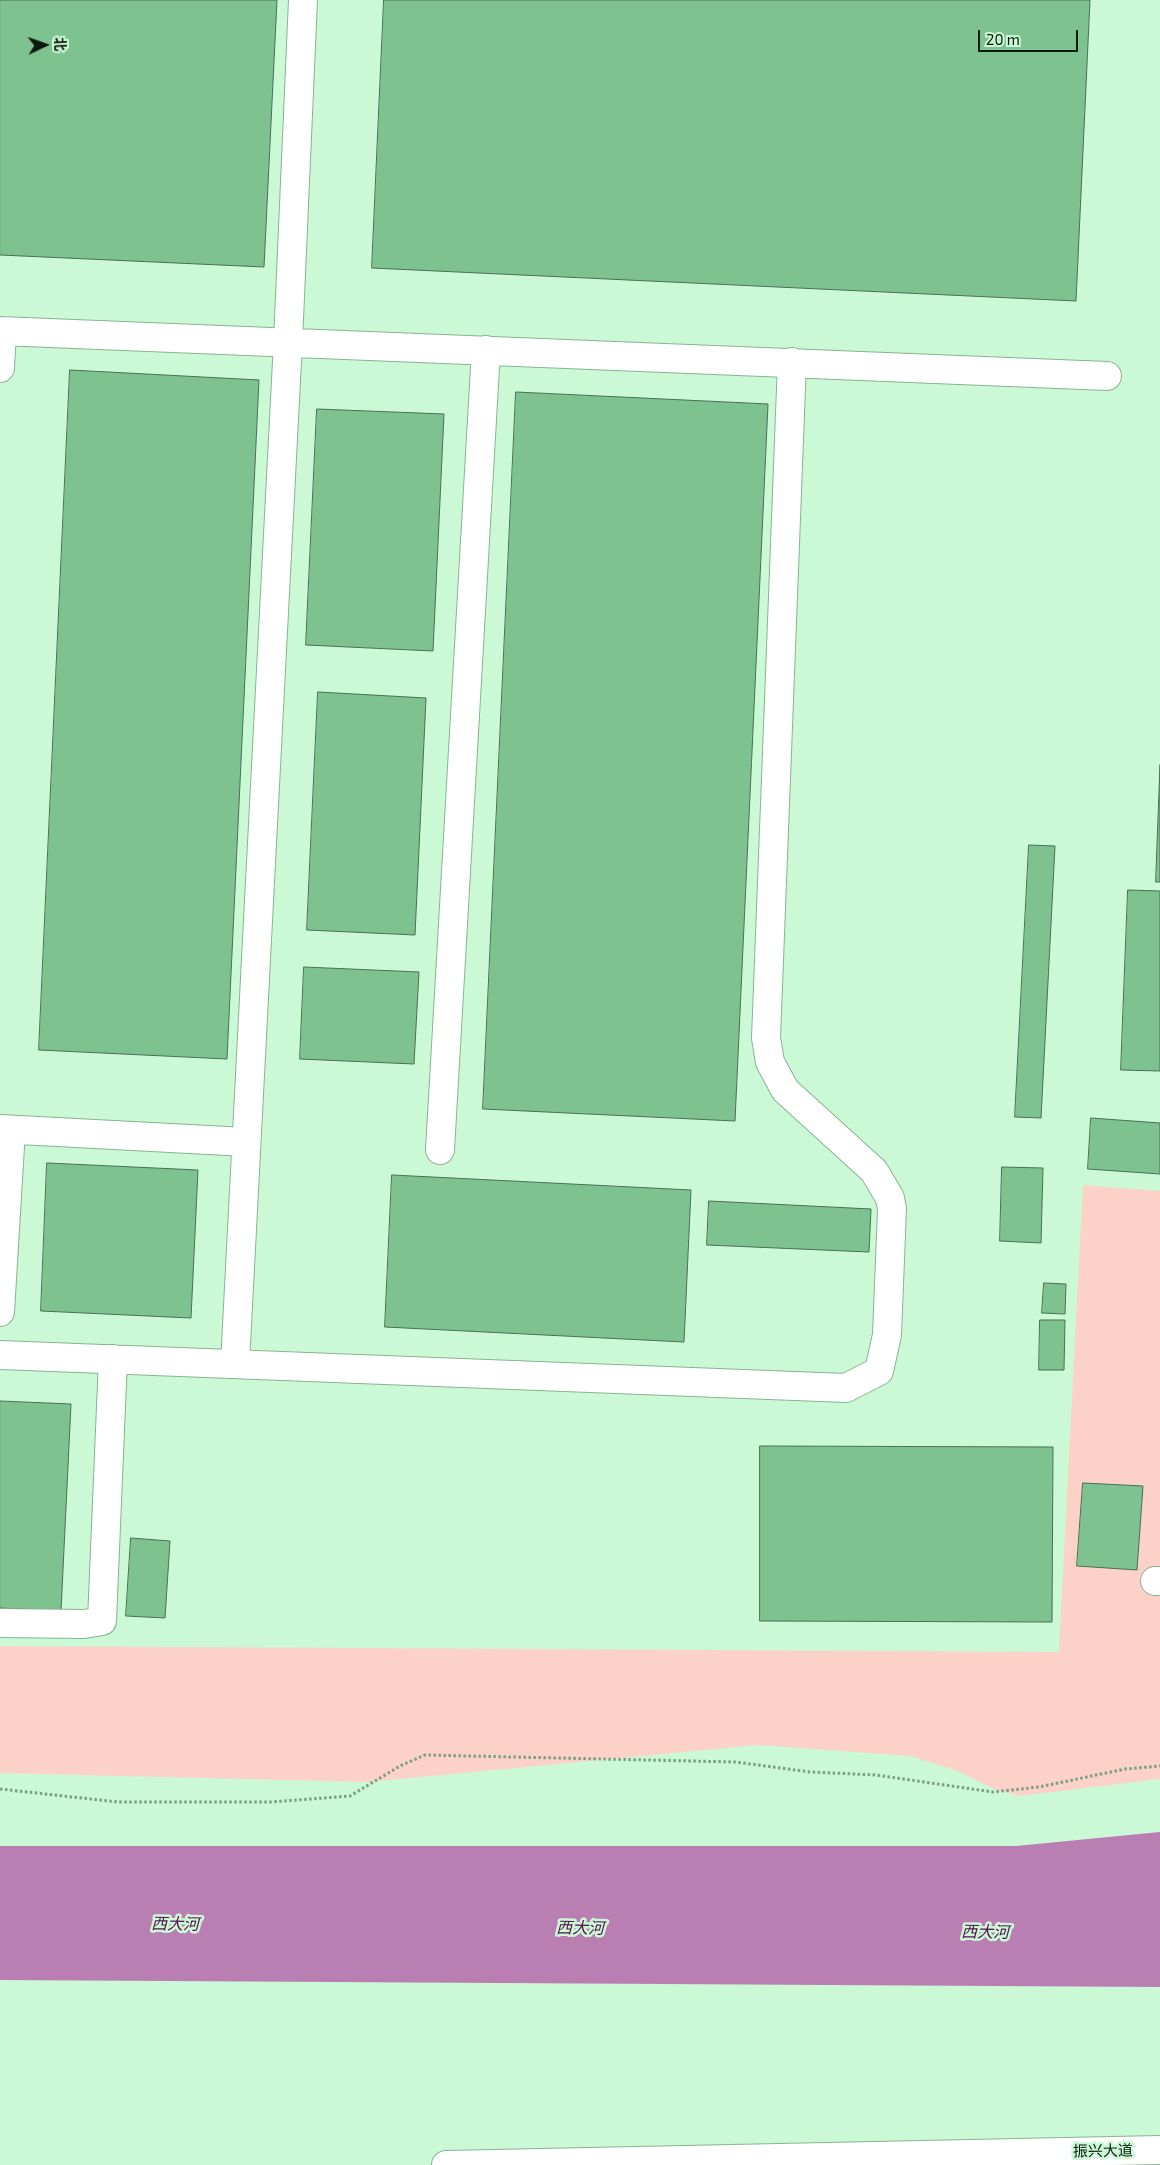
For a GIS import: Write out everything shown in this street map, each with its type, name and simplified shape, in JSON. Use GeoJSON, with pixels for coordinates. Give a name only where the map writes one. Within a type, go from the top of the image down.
{"type":"FeatureCollection","features":[{"type":"Feature","properties":{"kind":"main road"},"geometry":{"type":"LineString","coordinates":[[235,1364],[288,342],[303,0]]}},
{"type":"Feature","properties":{"kind":"main road"},"geometry":{"type":"LineString","coordinates":[[0,368],[1,331],[1107,376]]}},
{"type":"Feature","properties":{"kind":"main road"},"geometry":{"type":"LineString","coordinates":[[440,1150],[486,350]]}},
{"type":"Feature","properties":{"kind":"main road"},"geometry":{"type":"LineString","coordinates":[[0,1355],[846,1388],[879,1371],[887,1335],[892,1209],[890,1198],[874,1171],[785,1090],[770,1062],[766,1038],[792,362]]}},
{"type":"Feature","properties":{"kind":"main road"},"geometry":{"type":"LineString","coordinates":[[0,1312],[6,1129],[246,1142]]}},
{"type":"Feature","properties":{"kind":"main road"},"geometry":{"type":"LineString","coordinates":[[0,1623],[84,1624],[102,1621],[113,1359]]}},
{"type":"Feature","properties":{"kind":"main road","name":"振兴大道"},"geometry":{"type":"LineString","coordinates":[[446,2165],[1160,2150]]}},
{"type":"Feature","properties":{"kind":"path"},"geometry":{"type":"LineString","coordinates":[[0,1789],[118,1802],[271,1802],[350,1796],[400,1766],[425,1755],[736,1762],[810,1772],[876,1775],[993,1792],[1039,1787],[1125,1769],[1160,1766]]}},
{"type":"Feature","properties":{"kind":"shaded area"},"geometry":{"type":"Polygon","coordinates":[[[1083,1185],[1160,1191],[1160,1779],[1019,1796],[994,1789],[958,1771],[910,1756],[758,1745],[367,1782],[0,1773],[0,1646],[1059,1652],[1083,1185]]]}},
{"type":"Feature","properties":{"kind":"water","name":"西大河"},"geometry":{"type":"Polygon","coordinates":[[[1160,1832],[1160,1987],[0,1980],[0,1846],[1016,1846],[1160,1832]]]}},
{"type":"Feature","properties":{"kind":"building"},"geometry":{"type":"Polygon","coordinates":[[[0,0],[277,0],[264,267],[0,255],[0,0]]]}},
{"type":"Feature","properties":{"kind":"building"},"geometry":{"type":"Polygon","coordinates":[[[384,0],[1090,0],[1076,301],[372,268],[384,0]]]}},
{"type":"Feature","properties":{"kind":"building"},"geometry":{"type":"Polygon","coordinates":[[[70,370],[259,380],[227,1059],[39,1050],[70,370]]]}},
{"type":"Feature","properties":{"kind":"building"},"geometry":{"type":"Polygon","coordinates":[[[516,392],[768,404],[735,1121],[483,1109],[516,392]]]}},
{"type":"Feature","properties":{"kind":"building"},"geometry":{"type":"Polygon","coordinates":[[[317,409],[444,414],[433,651],[306,645],[317,409]]]}},
{"type":"Feature","properties":{"kind":"building"},"geometry":{"type":"Polygon","coordinates":[[[318,692],[426,698],[415,935],[307,930],[318,692]]]}},
{"type":"Feature","properties":{"kind":"building"},"geometry":{"type":"Polygon","coordinates":[[[1160,765],[1160,882],[1156,882],[1160,765]]]}},
{"type":"Feature","properties":{"kind":"building"},"geometry":{"type":"Polygon","coordinates":[[[1029,845],[1055,846],[1041,1118],[1015,1117],[1029,845]]]}},
{"type":"Feature","properties":{"kind":"building"},"geometry":{"type":"Polygon","coordinates":[[[1128,890],[1160,891],[1160,1071],[1121,1070],[1128,890]]]}},
{"type":"Feature","properties":{"kind":"building"},"geometry":{"type":"Polygon","coordinates":[[[304,967],[419,972],[414,1064],[300,1059],[304,967]]]}},
{"type":"Feature","properties":{"kind":"building"},"geometry":{"type":"Polygon","coordinates":[[[1091,1118],[1160,1123],[1160,1174],[1088,1169],[1091,1118]]]}},
{"type":"Feature","properties":{"kind":"building"},"geometry":{"type":"Polygon","coordinates":[[[47,1163],[198,1170],[191,1318],[41,1311],[47,1163]]]}},
{"type":"Feature","properties":{"kind":"building"},"geometry":{"type":"Polygon","coordinates":[[[1002,1167],[1043,1168],[1041,1243],[1000,1241],[1002,1167]]]}},
{"type":"Feature","properties":{"kind":"building"},"geometry":{"type":"Polygon","coordinates":[[[392,1175],[691,1190],[684,1342],[385,1327],[392,1175]]]}},
{"type":"Feature","properties":{"kind":"building"},"geometry":{"type":"Polygon","coordinates":[[[709,1201],[871,1209],[869,1252],[707,1245],[709,1201]]]}},
{"type":"Feature","properties":{"kind":"building"},"geometry":{"type":"Polygon","coordinates":[[[1044,1283],[1066,1284],[1065,1314],[1042,1313],[1044,1283]]]}},
{"type":"Feature","properties":{"kind":"building"},"geometry":{"type":"Polygon","coordinates":[[[1040,1320],[1065,1320],[1064,1370],[1039,1370],[1040,1320]]]}},
{"type":"Feature","properties":{"kind":"building"},"geometry":{"type":"Polygon","coordinates":[[[0,1401],[71,1404],[61,1611],[0,1608],[0,1401]]]}},
{"type":"Feature","properties":{"kind":"building"},"geometry":{"type":"Polygon","coordinates":[[[760,1446],[1053,1447],[1052,1622],[760,1621],[760,1446]]]}},
{"type":"Feature","properties":{"kind":"building"},"geometry":{"type":"Polygon","coordinates":[[[1083,1483],[1143,1486],[1137,1570],[1077,1566],[1083,1483]]]}},
{"type":"Feature","properties":{"kind":"building"},"geometry":{"type":"Polygon","coordinates":[[[131,1538],[170,1541],[165,1618],[126,1616],[131,1538]]]}}]}
